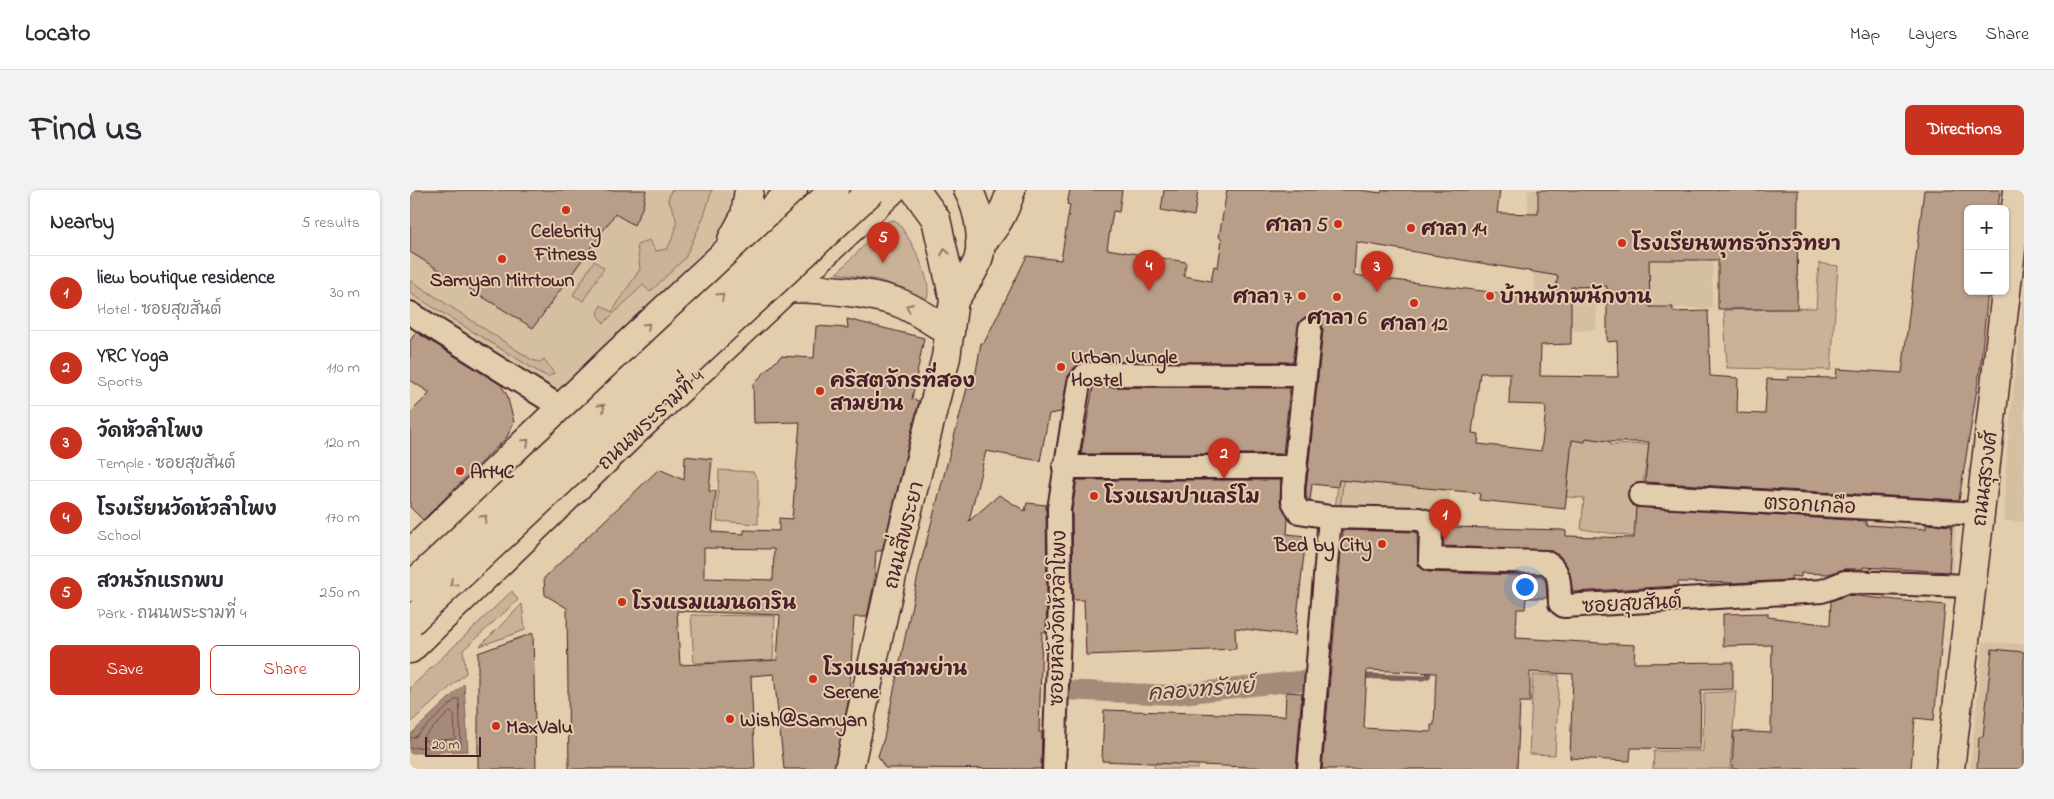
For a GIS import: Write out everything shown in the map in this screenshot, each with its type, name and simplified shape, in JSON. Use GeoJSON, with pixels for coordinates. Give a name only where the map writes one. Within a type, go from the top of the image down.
{"type":"FeatureCollection","features":[{"type":"Feature","properties":{"kind":"main road"},"geometry":{"type":"LineString","coordinates":[[726,253],[745,216],[748,190]]}},
{"type":"Feature","properties":{"kind":"main road"},"geometry":{"type":"LineString","coordinates":[[410,554],[611,360],[793,190]]}},
{"type":"Feature","properties":{"kind":"main road","name":"ถนนพระรามที่ 4"},"geometry":{"type":"LineString","coordinates":[[410,588],[834,190]]}},
{"type":"Feature","properties":{"kind":"main road","name":"ถนนพระรามที่ 4"},"geometry":{"type":"LineString","coordinates":[[410,622],[652,398],[872,190]]}},
{"type":"Feature","properties":{"kind":"main road","name":"ถนนพระรามที่ 4"},"geometry":{"type":"LineString","coordinates":[[410,649],[892,190]]}},
{"type":"Feature","properties":{"kind":"main road","name":"ถนนสี่พระยา"},"geometry":{"type":"LineString","coordinates":[[849,769],[950,332],[954,300],[936,219],[915,190]]}},
{"type":"Feature","properties":{"kind":"main road","name":"ถนนสี่พระยา"},"geometry":{"type":"LineString","coordinates":[[954,300],[977,262],[980,244],[978,220],[968,190]]}},
{"type":"Feature","properties":{"kind":"main road"},"geometry":{"type":"LineString","coordinates":[[980,244],[993,232],[1002,216],[1011,190]]}},
{"type":"Feature","properties":{"kind":"main road","name":"ถนนสุรวงศ์"},"geometry":{"type":"LineString","coordinates":[[1950,769],[1979,514],[2016,278],[2018,190]]}},
{"type":"Feature","properties":{"kind":"main road"},"geometry":{"type":"LineString","coordinates":[[790,288],[819,288],[867,295],[897,302],[916,311],[950,332]]}},
{"type":"Feature","properties":{"kind":"main road"},"geometry":{"type":"LineString","coordinates":[[611,360],[642,354],[664,359],[669,365],[671,374],[668,388],[659,410]]}},
{"type":"Feature","properties":{"kind":"street"},"geometry":{"type":"LineString","coordinates":[[410,313],[562,408]]}},
{"type":"Feature","properties":{"kind":"street","name":"ซอยสุขสันต์"},"geometry":{"type":"LineString","coordinates":[[1310,329],[1303,375],[1293,488],[1295,508],[1300,512],[1330,517],[1411,518],[1428,522],[1431,532],[1430,558],[1545,562],[1554,566],[1557,572],[1560,603],[1564,606],[1822,592],[1844,582],[1971,586]]}},
{"type":"Feature","properties":{"kind":"street","name":"ซอยหลังวัดหัวลำโพง"},"geometry":{"type":"LineString","coordinates":[[1054,769],[1060,602],[1059,509],[1064,466],[1079,383],[1085,375],[1303,375]]}},
{"type":"Feature","properties":{"kind":"street"},"geometry":{"type":"LineString","coordinates":[[1064,466],[1296,468]]}},
{"type":"Feature","properties":{"kind":"street","name":"ตรอกเกลือ"},"geometry":{"type":"LineString","coordinates":[[1640,495],[1979,514]]}},
{"type":"Feature","properties":{"kind":"street"},"geometry":{"type":"LineString","coordinates":[[1308,769],[1330,517]]}},
{"type":"Feature","properties":{"kind":"shaded area"},"geometry":{"type":"Polygon","coordinates":[[[410,190],[735,190],[723,231],[555,399],[410,307],[410,190]]]}},
{"type":"Feature","properties":{"kind":"shaded area"},"geometry":{"type":"Polygon","coordinates":[[[671,190],[712,190],[704,216],[685,258],[650,292],[643,285],[604,323],[599,315],[601,305],[612,312],[640,269],[637,245],[649,240],[656,251],[667,249],[671,242],[676,219],[668,200],[671,190]]]}},
{"type":"Feature","properties":{"kind":"shaded area","name":"โรงเรียนพุทธจักรวิทยา"},"geometry":{"type":"Polygon","coordinates":[[[1527,190],[1714,190],[1712,309],[1597,305],[1596,330],[1538,332],[1527,190]]]}},
{"type":"Feature","properties":{"kind":"shaded area"},"geometry":{"type":"Polygon","coordinates":[[[895,220],[907,235],[919,258],[927,282],[928,292],[926,300],[899,287],[878,280],[837,273],[888,221],[895,220]]]}},
{"type":"Feature","properties":{"kind":"shaded area"},"geometry":{"type":"Polygon","coordinates":[[[594,261],[604,268],[583,301],[573,295],[594,261]]]}},
{"type":"Feature","properties":{"kind":"shaded area"},"geometry":{"type":"Polygon","coordinates":[[[1819,263],[1838,266],[1831,370],[1727,368],[1724,310],[1816,308],[1819,263]]]}},
{"type":"Feature","properties":{"kind":"shaded area"},"geometry":{"type":"Polygon","coordinates":[[[410,280],[532,360],[540,362],[544,359],[554,373],[548,377],[537,371],[410,293],[410,280]]]}},
{"type":"Feature","properties":{"kind":"shaded area"},"geometry":{"type":"Polygon","coordinates":[[[2024,291],[2024,522],[2004,521],[2007,448],[2024,291]]]}},
{"type":"Feature","properties":{"kind":"shaded area"},"geometry":{"type":"Polygon","coordinates":[[[1352,410],[1340,509],[1335,509],[1342,453],[1352,410]]]}},
{"type":"Feature","properties":{"kind":"shaded area"},"geometry":{"type":"Polygon","coordinates":[[[1462,419],[1447,516],[1335,509],[1342,453],[1462,419]]]}},
{"type":"Feature","properties":{"kind":"shaded area"},"geometry":{"type":"Polygon","coordinates":[[[1611,431],[1610,445],[1650,444],[1641,492],[1636,537],[1581,529],[1584,498],[1566,497],[1572,439],[1611,431]]]}},
{"type":"Feature","properties":{"kind":"shaded area"},"geometry":{"type":"Polygon","coordinates":[[[719,470],[753,472],[758,480],[758,524],[717,521],[719,470]]]}},
{"type":"Feature","properties":{"kind":"shaded area"},"geometry":{"type":"Polygon","coordinates":[[[1870,512],[1957,518],[1951,583],[1867,577],[1870,512]]]}},
{"type":"Feature","properties":{"kind":"shaded area"},"geometry":{"type":"Polygon","coordinates":[[[512,591],[518,600],[463,650],[466,673],[410,723],[410,688],[512,591]]]}},
{"type":"Feature","properties":{"kind":"shaded area"},"geometry":{"type":"Polygon","coordinates":[[[522,604],[525,630],[480,646],[522,604]]]}},
{"type":"Feature","properties":{"kind":"shaded area"},"geometry":{"type":"Polygon","coordinates":[[[691,615],[775,616],[773,660],[694,663],[691,615]]]}},
{"type":"Feature","properties":{"kind":"shaded area"},"geometry":{"type":"Polygon","coordinates":[[[1983,642],[2024,644],[2024,769],[1970,769],[1983,642]]]}},
{"type":"Feature","properties":{"kind":"shaded area"},"geometry":{"type":"Polygon","coordinates":[[[1533,675],[1559,675],[1555,755],[1529,754],[1533,675]]]}},
{"type":"Feature","properties":{"kind":"shaded area"},"geometry":{"type":"Polygon","coordinates":[[[1736,691],[1730,769],[1653,769],[1654,751],[1703,751],[1704,693],[1736,691]]]}},
{"type":"Feature","properties":{"kind":"shaded area"},"geometry":{"type":"Polygon","coordinates":[[[1155,763],[1198,764],[1198,769],[1154,769],[1155,763]]]}},
{"type":"Feature","properties":{"kind":"water"},"geometry":{"type":"Polygon","coordinates":[[[464,684],[468,751],[410,753],[410,735],[464,684]]]}},
{"type":"Feature","properties":{"kind":"building","name":"Samyan Mitrtown"},"geometry":{"type":"Polygon","coordinates":[[[410,190],[646,190],[643,206],[634,225],[615,214],[533,328],[410,252],[410,190]]]}},
{"type":"Feature","properties":{"kind":"building"},"geometry":{"type":"Polygon","coordinates":[[[1070,190],[1122,190],[1119,212],[1113,211],[1107,249],[1186,262],[1184,276],[1211,281],[1214,266],[1218,267],[1222,239],[1219,237],[1227,190],[1359,190],[1381,193],[1382,190],[1500,190],[1497,213],[1538,214],[1538,190],[1798,190],[1797,309],[1718,309],[1718,260],[1649,260],[1650,307],[1673,307],[1673,312],[1708,311],[1710,376],[1738,378],[1737,413],[1765,414],[1767,379],[1788,380],[1788,377],[1836,378],[1837,369],[1902,373],[1924,190],[2000,190],[1998,205],[1964,205],[1964,295],[1988,295],[1980,370],[1959,500],[1645,482],[1649,442],[1614,442],[1586,438],[1585,442],[1572,440],[1565,509],[1479,500],[1480,493],[1339,480],[1338,487],[1312,484],[1310,500],[1306,498],[1306,489],[1323,330],[1322,323],[1317,318],[1305,317],[1299,322],[1293,362],[1083,362],[1075,367],[1068,376],[1061,412],[1049,414],[1040,461],[986,451],[969,521],[999,495],[1025,511],[1027,503],[1046,505],[1047,602],[1046,632],[1042,632],[1039,732],[1042,732],[1041,769],[885,768],[878,756],[884,738],[920,566],[967,388],[973,389],[981,343],[984,343],[1027,256],[1061,260],[1070,205],[1067,204],[1070,190]],[[1356,242],[1354,275],[1554,300],[1558,276],[1356,242]],[[1607,286],[1571,287],[1571,344],[1541,345],[1540,376],[1618,377],[1617,341],[1607,342],[1607,286]],[[1480,373],[1472,433],[1479,434],[1478,444],[1541,451],[1546,410],[1544,405],[1509,404],[1510,373],[1480,373]]]}},
{"type":"Feature","properties":{"kind":"building"},"geometry":{"type":"Polygon","coordinates":[[[1164,190],[1198,190],[1194,216],[1161,210],[1164,190]]]}},
{"type":"Feature","properties":{"kind":"building"},"geometry":{"type":"Polygon","coordinates":[[[847,319],[924,338],[912,399],[919,401],[882,551],[876,551],[874,583],[867,617],[854,617],[849,698],[834,769],[784,769],[774,674],[751,676],[755,769],[569,769],[567,608],[545,595],[544,578],[659,469],[684,480],[685,456],[712,459],[709,491],[716,491],[712,532],[744,534],[744,530],[779,531],[779,518],[792,519],[800,422],[754,423],[753,384],[781,356],[814,358],[816,326],[848,328],[847,319]],[[704,548],[704,578],[773,580],[774,549],[704,548]],[[677,611],[680,665],[777,660],[780,615],[677,611]]]}},
{"type":"Feature","properties":{"kind":"building"},"geometry":{"type":"Polygon","coordinates":[[[416,332],[501,385],[507,395],[514,422],[507,437],[423,520],[410,507],[410,413],[430,393],[410,380],[410,341],[416,332]]]}},
{"type":"Feature","properties":{"kind":"building"},"geometry":{"type":"Polygon","coordinates":[[[1093,387],[1290,388],[1283,454],[1081,454],[1093,387]]]}},
{"type":"Feature","properties":{"kind":"building"},"geometry":{"type":"Polygon","coordinates":[[[1077,480],[1281,480],[1280,501],[1288,519],[1287,534],[1306,536],[1295,635],[1235,628],[1236,649],[1086,655],[1084,600],[1073,600],[1072,510],[1077,480]]]}},
{"type":"Feature","properties":{"kind":"building"},"geometry":{"type":"Polygon","coordinates":[[[1636,507],[1866,521],[1866,525],[1926,529],[1926,524],[1952,526],[1949,572],[1863,567],[1863,569],[1845,569],[1828,574],[1801,573],[1801,577],[1791,576],[1791,580],[1733,583],[1678,582],[1678,586],[1573,592],[1568,568],[1560,556],[1551,551],[1444,546],[1442,523],[1454,524],[1454,527],[1562,530],[1566,531],[1566,536],[1634,538],[1636,507]]]}},
{"type":"Feature","properties":{"kind":"building"},"geometry":{"type":"Polygon","coordinates":[[[1343,530],[1417,532],[1418,565],[1423,570],[1429,572],[1542,576],[1546,582],[1547,598],[1526,598],[1525,609],[1517,609],[1516,638],[1635,645],[1634,663],[1733,662],[1733,689],[1701,690],[1700,749],[1631,748],[1630,761],[1570,758],[1573,674],[1530,672],[1530,702],[1520,702],[1517,769],[1322,769],[1343,530]],[[1367,670],[1364,728],[1431,732],[1431,725],[1434,725],[1436,673],[1367,670]]]}},
{"type":"Feature","properties":{"kind":"building"},"geometry":{"type":"Polygon","coordinates":[[[1847,595],[1945,605],[1934,720],[1915,718],[1911,769],[1732,769],[1734,731],[1771,733],[1772,645],[1723,646],[1723,614],[1768,613],[1768,617],[1830,625],[1831,601],[1847,595]]]}},
{"type":"Feature","properties":{"kind":"building"},"geometry":{"type":"Polygon","coordinates":[[[533,633],[536,769],[478,769],[478,653],[533,633]]]}},
{"type":"Feature","properties":{"kind":"building"},"geometry":{"type":"Polygon","coordinates":[[[1992,649],[2024,652],[2024,769],[1977,769],[1979,737],[1983,737],[1992,649]]]}},
{"type":"Feature","properties":{"kind":"building"},"geometry":{"type":"Polygon","coordinates":[[[1286,692],[1302,693],[1296,769],[1102,761],[1104,710],[1285,716],[1286,692]]]}},
{"type":"Feature","properties":{"kind":"waterway","name":"คลองทรัพย์"},"geometry":{"type":"LineString","coordinates":[[1360,676],[1422,678],[1428,676],[1430,666]]}},
{"type":"Feature","properties":{"kind":"waterway","name":"คลองทรัพย์"},"geometry":{"type":"LineString","coordinates":[[1064,690],[1172,695],[1307,680]]}},
{"type":"Feature","properties":{"kind":"place","name":"Celebrity Fitness"},"geometry":{"type":"Point","coordinates":[566,210]}},
{"type":"Feature","properties":{"kind":"place","name":"ศาลา 5"},"geometry":{"type":"Point","coordinates":[1338,224]}},
{"type":"Feature","properties":{"kind":"place","name":"ศาลา 14"},"geometry":{"type":"Point","coordinates":[1411,228]}},
{"type":"Feature","properties":{"kind":"place","name":"โรงเรียนพุทธจักรวิทยา"},"geometry":{"type":"Point","coordinates":[1622,243]}},
{"type":"Feature","properties":{"kind":"place","name":"Samyan Mitrtown"},"geometry":{"type":"Point","coordinates":[502,259]}},
{"type":"Feature","properties":{"kind":"place","name":"สวนรักแรกพบ"},"geometry":{"type":"Point","coordinates":[883,263]}},
{"type":"Feature","properties":{"kind":"place","name":"โรงเรียนวัดหัวลำโพง"},"geometry":{"type":"Point","coordinates":[1149,291]}},
{"type":"Feature","properties":{"kind":"place","name":"วัดหัวลำโพง"},"geometry":{"type":"Point","coordinates":[1377,292]}},
{"type":"Feature","properties":{"kind":"place","name":"ศาลา 7"},"geometry":{"type":"Point","coordinates":[1302,296]}},
{"type":"Feature","properties":{"kind":"place","name":"บ้านพักพนักงาน"},"geometry":{"type":"Point","coordinates":[1490,296]}},
{"type":"Feature","properties":{"kind":"place","name":"ศาลา 6"},"geometry":{"type":"Point","coordinates":[1337,297]}},
{"type":"Feature","properties":{"kind":"place","name":"ศาลา 12"},"geometry":{"type":"Point","coordinates":[1414,303]}},
{"type":"Feature","properties":{"kind":"place","name":"Urban Jungle Hostel"},"geometry":{"type":"Point","coordinates":[1061,367]}},
{"type":"Feature","properties":{"kind":"place","name":"คริสตจักรที่สอง สามย่าน"},"geometry":{"type":"Point","coordinates":[820,391]}},
{"type":"Feature","properties":{"kind":"place","name":"Art4C"},"geometry":{"type":"Point","coordinates":[460,471]}},
{"type":"Feature","properties":{"kind":"place","name":"YRC Yoga"},"geometry":{"type":"Point","coordinates":[1224,479]}},
{"type":"Feature","properties":{"kind":"place","name":"โรงแรมปาแลร์โม"},"geometry":{"type":"Point","coordinates":[1094,496]}},
{"type":"Feature","properties":{"kind":"place","name":"liew boutique residence"},"geometry":{"type":"Point","coordinates":[1445,540]}},
{"type":"Feature","properties":{"kind":"place","name":"Bed by City"},"geometry":{"type":"Point","coordinates":[1382,544]}},
{"type":"Feature","properties":{"kind":"place","name":"โรงแรมแมนดาริน"},"geometry":{"type":"Point","coordinates":[622,602]}},
{"type":"Feature","properties":{"kind":"place","name":"โรงแรมสามย่าน Serene"},"geometry":{"type":"Point","coordinates":[813,679]}},
{"type":"Feature","properties":{"kind":"place","name":"Wish@Samyan"},"geometry":{"type":"Point","coordinates":[730,719]}},
{"type":"Feature","properties":{"kind":"place","name":"MaxValu"},"geometry":{"type":"Point","coordinates":[496,726]}}]}
